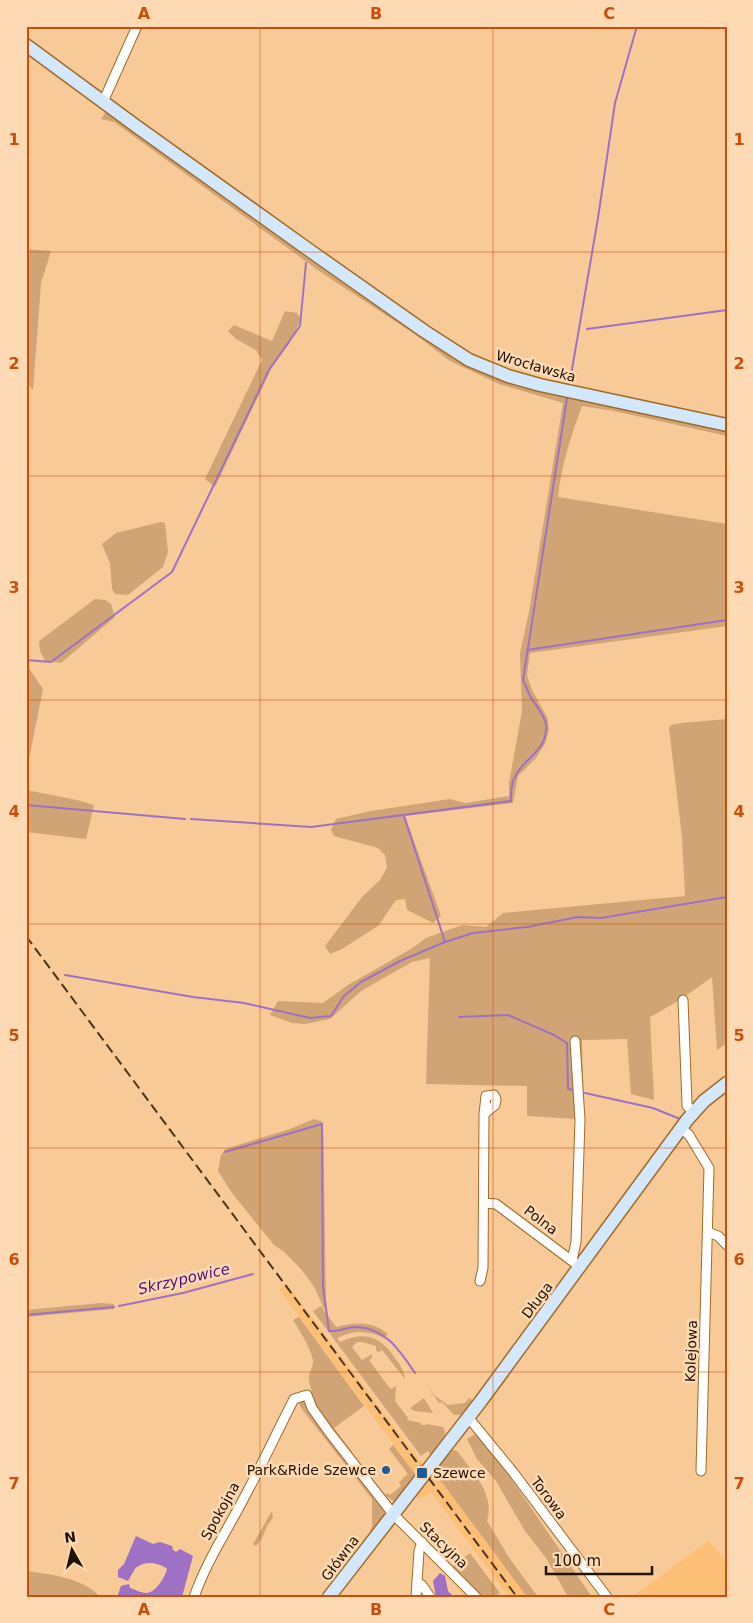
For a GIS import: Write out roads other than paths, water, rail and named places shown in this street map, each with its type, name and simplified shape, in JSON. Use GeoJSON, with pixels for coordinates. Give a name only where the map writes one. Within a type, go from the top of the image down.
{"type":"FeatureCollection","features":[{"type":"Feature","properties":{"kind":"main road","name":"Wrocławska"},"geometry":{"type":"LineString","coordinates":[[26,45],[309,250],[424,331],[479,365],[540,385],[727,425]]}},
{"type":"Feature","properties":{"kind":"main road","name":"Długa"},"geometry":{"type":"LineString","coordinates":[[375,1537],[468,1417],[576,1264],[681,1128],[704,1101],[727,1083]]}},
{"type":"Feature","properties":{"kind":"main road","name":"Główna"},"geometry":{"type":"LineString","coordinates":[[329,1597],[375,1537]]}},
{"type":"Feature","properties":{"kind":"street"},"geometry":{"type":"LineString","coordinates":[[103,102],[137,26]]}},
{"type":"Feature","properties":{"kind":"street"},"geometry":{"type":"LineString","coordinates":[[683,1000],[687,1106],[694,1112]]}},
{"type":"Feature","properties":{"kind":"street"},"geometry":{"type":"LineString","coordinates":[[575,1041],[580,1120],[576,1264]]}},
{"type":"Feature","properties":{"kind":"street"},"geometry":{"type":"LineString","coordinates":[[480,1282],[483,1268],[484,1114]]}},
{"type":"Feature","properties":{"kind":"street","name":"Kolejowa"},"geometry":{"type":"LineString","coordinates":[[681,1128],[689,1135],[709,1168],[701,1471]]}},
{"type":"Feature","properties":{"kind":"street","name":"Polna"},"geometry":{"type":"LineString","coordinates":[[484,1203],[496,1204],[576,1264]]}},
{"type":"Feature","properties":{"kind":"street"},"geometry":{"type":"LineString","coordinates":[[708,1232],[718,1236],[727,1245]]}},
{"type":"Feature","properties":{"kind":"street","name":"Stacyjna"},"geometry":{"type":"LineString","coordinates":[[307,1395],[312,1408],[329,1432],[393,1514],[476,1597]]}},
{"type":"Feature","properties":{"kind":"street","name":"Spokojna"},"geometry":{"type":"LineString","coordinates":[[194,1597],[201,1577],[218,1542],[237,1511],[294,1399],[307,1395]]}},
{"type":"Feature","properties":{"kind":"street","name":"Torowa"},"geometry":{"type":"LineString","coordinates":[[468,1417],[484,1435],[606,1597]]}},
{"type":"Feature","properties":{"kind":"street"},"geometry":{"type":"LineString","coordinates":[[416,1597],[419,1551],[422,1542]]}},
{"type":"Feature","properties":{"kind":"street"},"geometry":{"type":"LineString","coordinates":[[417,1582],[422,1585],[430,1597]]}},
{"type":"Feature","properties":{"kind":"waterway"},"geometry":{"type":"LineString","coordinates":[[570,381],[598,218],[615,103],[637,26]]}},
{"type":"Feature","properties":{"kind":"waterway"},"geometry":{"type":"LineString","coordinates":[[26,660],[51,662],[172,572],[269,370],[300,326],[306,263]]}},
{"type":"Feature","properties":{"kind":"waterway"},"geometry":{"type":"LineString","coordinates":[[587,329],[727,310]]}},
{"type":"Feature","properties":{"kind":"waterway"},"geometry":{"type":"LineString","coordinates":[[191,819],[311,827],[511,801],[514,778],[520,768],[540,747],[546,733],[545,720],[523,680],[567,398]]}},
{"type":"Feature","properties":{"kind":"waterway"},"geometry":{"type":"LineString","coordinates":[[527,650],[727,620]]}},
{"type":"Feature","properties":{"kind":"waterway"},"geometry":{"type":"LineString","coordinates":[[26,805],[185,819]]}},
{"type":"Feature","properties":{"kind":"waterway"},"geometry":{"type":"LineString","coordinates":[[404,816],[445,942]]}},
{"type":"Feature","properties":{"kind":"waterway"},"geometry":{"type":"LineString","coordinates":[[65,975],[193,997],[244,1003],[310,1018],[331,1016],[344,996],[361,982],[400,961],[445,942],[473,933],[527,927],[578,917],[601,918],[727,897]]}},
{"type":"Feature","properties":{"kind":"waterway"},"geometry":{"type":"LineString","coordinates":[[459,1017],[508,1015],[554,1035],[567,1043],[568,1089],[574,1090]]}},
{"type":"Feature","properties":{"kind":"waterway"},"geometry":{"type":"LineString","coordinates":[[585,1093],[653,1108],[680,1119]]}},
{"type":"Feature","properties":{"kind":"waterway"},"geometry":{"type":"LineString","coordinates":[[225,1152],[322,1124],[323,1286],[329,1331],[356,1327],[367,1328],[376,1332],[384,1336],[398,1349],[415,1373]]}},
{"type":"Feature","properties":{"kind":"waterway","name":"Skrzypowice"},"geometry":{"type":"LineString","coordinates":[[119,1306],[183,1293],[253,1274]]}},
{"type":"Feature","properties":{"kind":"waterway","name":"Skrzypowice"},"geometry":{"type":"LineString","coordinates":[[26,1315],[114,1307]]}},
{"type":"Feature","properties":{"kind":"railway"},"geometry":{"type":"LineString","coordinates":[[26,936],[517,1597]]}},
{"type":"Feature","properties":{"kind":"place","name":"Park&Ride Szewce"},"geometry":{"type":"Point","coordinates":[386,1470]}},
{"type":"Feature","properties":{"kind":"place","name":"Szewce"},"geometry":{"type":"Point","coordinates":[422,1473]}}]}
